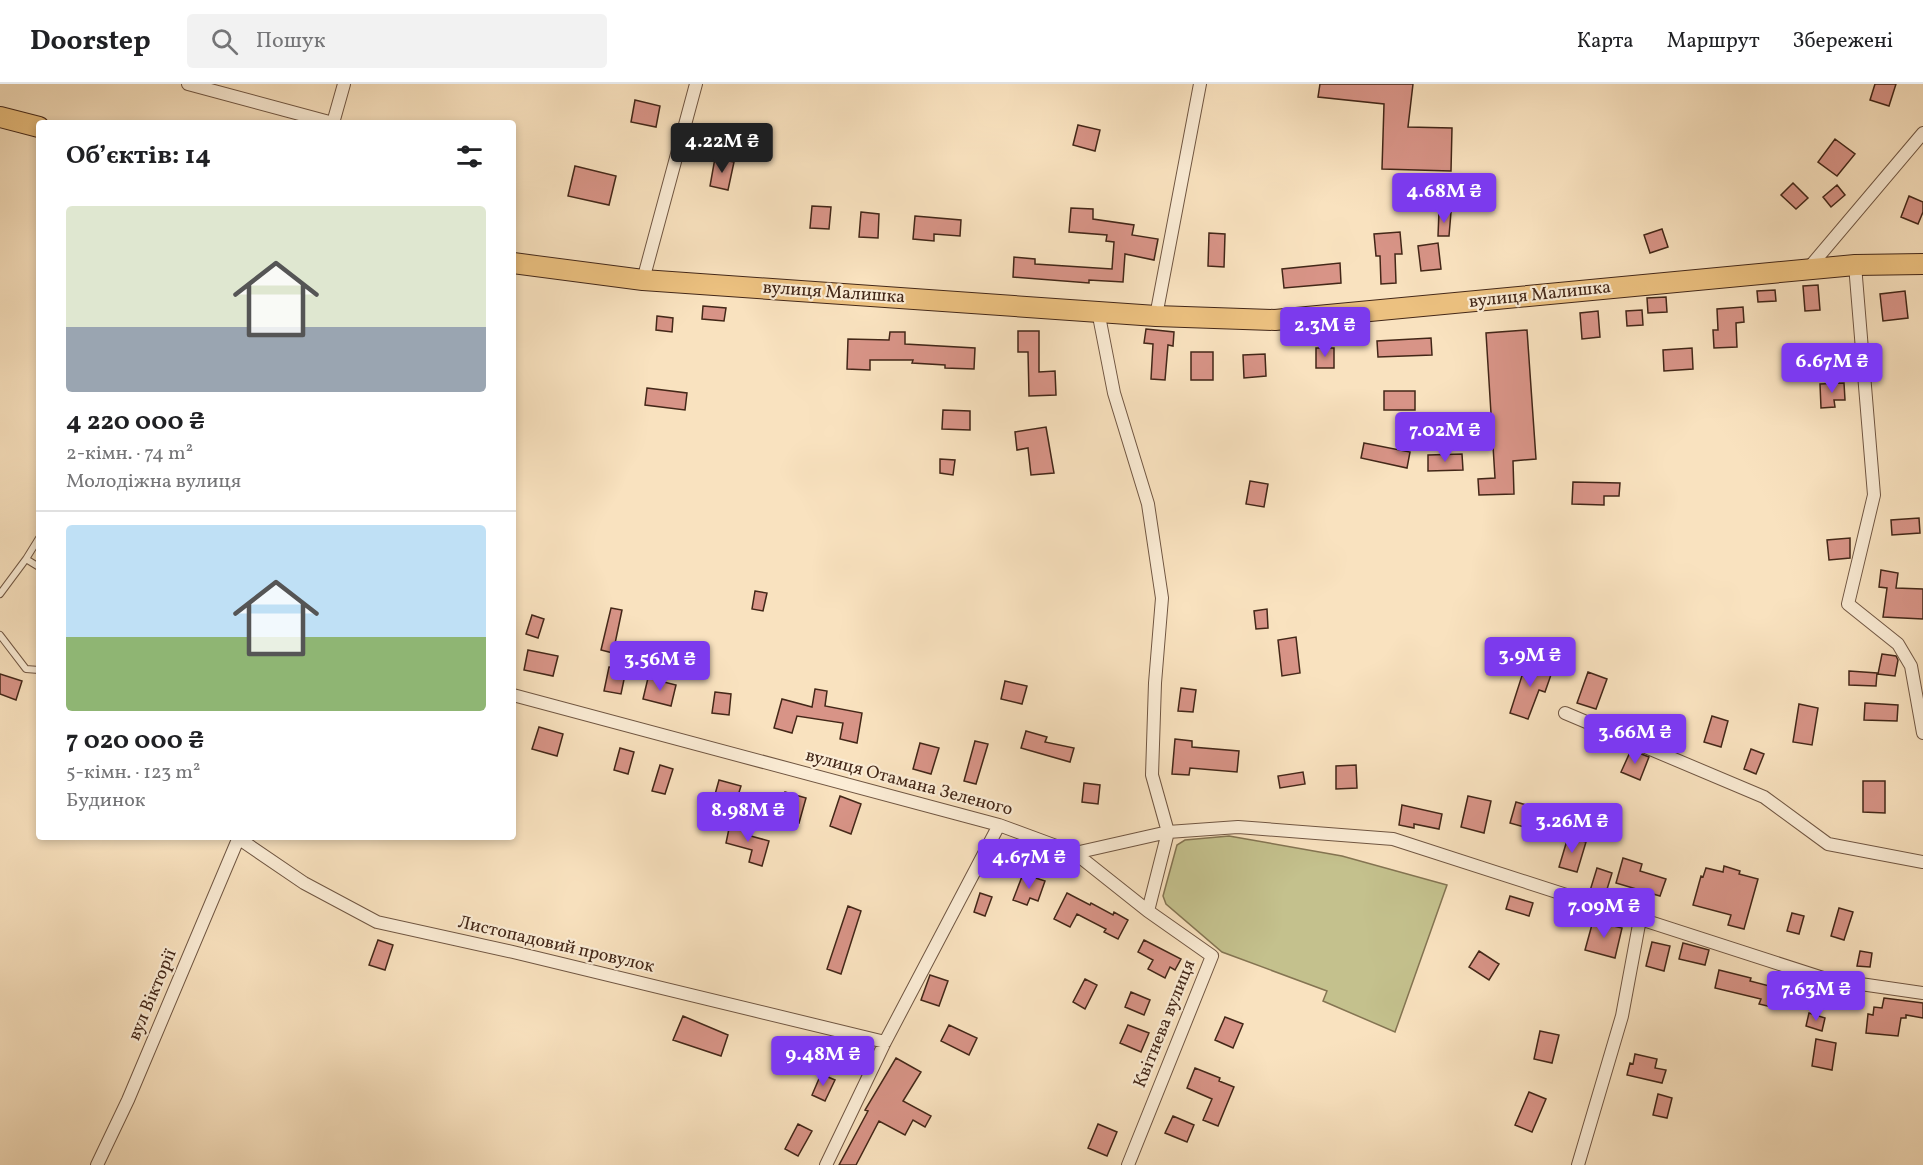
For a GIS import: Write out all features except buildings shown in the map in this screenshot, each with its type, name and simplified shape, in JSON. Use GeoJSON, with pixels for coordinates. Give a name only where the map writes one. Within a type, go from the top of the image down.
{"type":"FeatureCollection","features":[{"type":"Feature","properties":{"kind":"main road"},"geometry":{"type":"LineString","coordinates":[[0,117],[36,126]]}},
{"type":"Feature","properties":{"kind":"main road","name":"вулиця Малишка"},"geometry":{"type":"LineString","coordinates":[[516,262],[643,280],[1156,316],[1275,320],[1808,269],[1855,265],[1923,264]]}},
{"type":"Feature","properties":{"kind":"street"},"geometry":{"type":"LineString","coordinates":[[188,84],[322,120]]}},
{"type":"Feature","properties":{"kind":"street"},"geometry":{"type":"LineString","coordinates":[[334,120],[344,84]]}},
{"type":"Feature","properties":{"kind":"street"},"geometry":{"type":"LineString","coordinates":[[643,280],[696,84]]}},
{"type":"Feature","properties":{"kind":"street"},"geometry":{"type":"LineString","coordinates":[[1156,316],[1200,84]]}},
{"type":"Feature","properties":{"kind":"street"},"geometry":{"type":"LineString","coordinates":[[1808,269],[1923,133]]}},
{"type":"Feature","properties":{"kind":"street"},"geometry":{"type":"LineString","coordinates":[[1855,265],[1874,495],[1848,604],[1898,644],[1911,666],[1923,733]]}},
{"type":"Feature","properties":{"kind":"street"},"geometry":{"type":"LineString","coordinates":[[1098,311],[1113,393],[1148,504],[1162,598],[1152,775],[1167,832],[1148,910]]}},
{"type":"Feature","properties":{"kind":"street","name":"вулиця Отамана Зеленого"},"geometry":{"type":"LineString","coordinates":[[516,696],[999,825],[1075,853]]}},
{"type":"Feature","properties":{"kind":"street"},"geometry":{"type":"LineString","coordinates":[[1565,713],[1764,797],[1828,844],[1923,862]]}},
{"type":"Feature","properties":{"kind":"street"},"geometry":{"type":"LineString","coordinates":[[826,1165],[885,1042],[999,825]]}},
{"type":"Feature","properties":{"kind":"street"},"geometry":{"type":"LineString","coordinates":[[1075,853],[1167,832],[1238,827],[1393,839],[1826,979],[1923,993]]}},
{"type":"Feature","properties":{"kind":"street","name":"вул Вікторії"},"geometry":{"type":"LineString","coordinates":[[97,1165],[128,1100],[237,840]]}},
{"type":"Feature","properties":{"kind":"street","name":"Листопадовий провулок"},"geometry":{"type":"LineString","coordinates":[[242,840],[304,883],[377,922],[513,952],[885,1042]]}},
{"type":"Feature","properties":{"kind":"street","name":"Квітнева вулиця"},"geometry":{"type":"LineString","coordinates":[[1075,853],[1212,956],[1128,1165]]}},
{"type":"Feature","properties":{"kind":"street"},"geometry":{"type":"LineString","coordinates":[[1578,1165],[1622,1016],[1640,919]]}},
{"type":"Feature","properties":{"kind":"lane"},"geometry":{"type":"LineString","coordinates":[[0,594],[36,543]]}},
{"type":"Feature","properties":{"kind":"lane"},"geometry":{"type":"LineString","coordinates":[[26,559],[36,565]]}},
{"type":"Feature","properties":{"kind":"lane"},"geometry":{"type":"LineString","coordinates":[[0,635],[26,669],[36,670]]}},
{"type":"Feature","properties":{"kind":"shaded area"},"geometry":{"type":"Polygon","coordinates":[[[1229,836],[1342,856],[1447,885],[1395,1032],[1323,1001],[1327,991],[1222,952],[1166,904],[1163,896],[1177,845],[1185,840],[1229,836]]]}}]}
